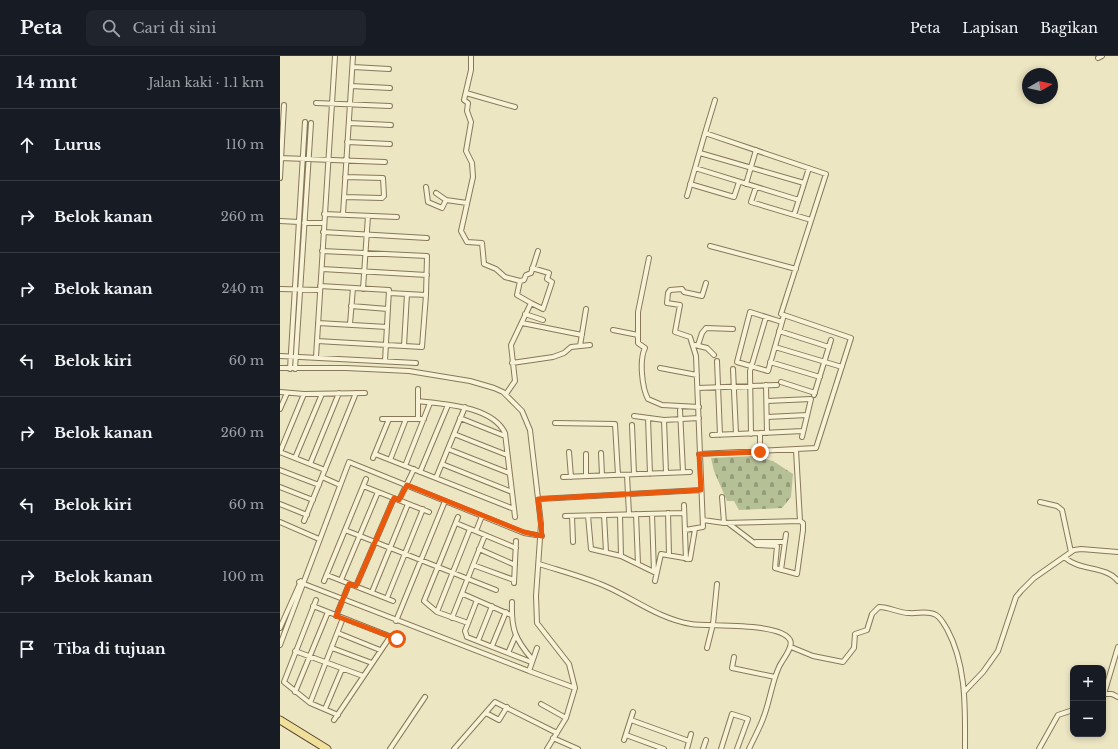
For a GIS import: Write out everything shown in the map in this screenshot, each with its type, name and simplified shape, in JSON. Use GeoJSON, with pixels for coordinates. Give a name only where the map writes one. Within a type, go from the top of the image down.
{"type":"FeatureCollection","features":[{"type":"Feature","properties":{"kind":"main road"},"geometry":{"type":"LineString","coordinates":[[280,720],[327,749]]}},
{"type":"Feature","properties":{"kind":"street"},"geometry":{"type":"LineString","coordinates":[[316,357],[322,268],[323,223],[335,56]]}},
{"type":"Feature","properties":{"kind":"street"},"geometry":{"type":"LineString","coordinates":[[343,214],[353,56]]}},
{"type":"Feature","properties":{"kind":"street"},"geometry":{"type":"LineString","coordinates":[[470,56],[471,70],[464,100],[468,103],[467,111],[471,122],[466,151],[472,163],[473,177],[465,218],[461,229],[467,242],[482,243],[484,264],[496,269],[505,277],[520,281],[525,280],[526,275],[531,273],[538,251]]}},
{"type":"Feature","properties":{"kind":"street"},"geometry":{"type":"LineString","coordinates":[[352,67],[389,69]]}},
{"type":"Feature","properties":{"kind":"street"},"geometry":{"type":"LineString","coordinates":[[351,86],[390,88]]}},
{"type":"Feature","properties":{"kind":"street"},"geometry":{"type":"LineString","coordinates":[[466,93],[515,107]]}},
{"type":"Feature","properties":{"kind":"street"},"geometry":{"type":"LineString","coordinates":[[687,196],[715,100]]}},
{"type":"Feature","properties":{"kind":"street"},"geometry":{"type":"LineString","coordinates":[[316,103],[390,106]]}},
{"type":"Feature","properties":{"kind":"street"},"geometry":{"type":"LineString","coordinates":[[280,176],[284,105]]}},
{"type":"Feature","properties":{"kind":"street"},"geometry":{"type":"LineString","coordinates":[[292,369],[301,222],[305,122]]}},
{"type":"Feature","properties":{"kind":"street"},"geometry":{"type":"LineString","coordinates":[[301,222],[311,123]]}},
{"type":"Feature","properties":{"kind":"street"},"geometry":{"type":"LineString","coordinates":[[349,123],[391,125]]}},
{"type":"Feature","properties":{"kind":"street"},"geometry":{"type":"LineString","coordinates":[[699,454],[817,448],[851,338],[781,314],[826,174],[706,133]]}},
{"type":"Feature","properties":{"kind":"street"},"geometry":{"type":"LineString","coordinates":[[348,142],[390,144]]}},
{"type":"Feature","properties":{"kind":"street"},"geometry":{"type":"LineString","coordinates":[[746,184],[756,150]]}},
{"type":"Feature","properties":{"kind":"street"},"geometry":{"type":"LineString","coordinates":[[700,153],[750,169],[804,183]]}},
{"type":"Feature","properties":{"kind":"street"},"geometry":{"type":"LineString","coordinates":[[280,158],[328,158],[385,162]]}},
{"type":"Feature","properties":{"kind":"street"},"geometry":{"type":"LineString","coordinates":[[695,168],[799,200]]}},
{"type":"Feature","properties":{"kind":"street"},"geometry":{"type":"LineString","coordinates":[[794,215],[809,168]]}},
{"type":"Feature","properties":{"kind":"street"},"geometry":{"type":"LineString","coordinates":[[344,196],[382,198],[384,196],[383,178],[345,177]]}},
{"type":"Feature","properties":{"kind":"street"},"geometry":{"type":"LineString","coordinates":[[690,184],[734,197],[739,182]]}},
{"type":"Feature","properties":{"kind":"street"},"geometry":{"type":"LineString","coordinates":[[426,187],[428,202],[442,208],[446,200]]}},
{"type":"Feature","properties":{"kind":"street"},"geometry":{"type":"LineString","coordinates":[[756,187],[751,202],[811,220]]}},
{"type":"Feature","properties":{"kind":"street"},"geometry":{"type":"LineString","coordinates":[[436,193],[446,200],[467,203]]}},
{"type":"Feature","properties":{"kind":"street"},"geometry":{"type":"LineString","coordinates":[[324,214],[397,217]]}},
{"type":"Feature","properties":{"kind":"street"},"geometry":{"type":"LineString","coordinates":[[363,289],[368,216]]}},
{"type":"Feature","properties":{"kind":"street"},"geometry":{"type":"LineString","coordinates":[[280,221],[323,223]]}},
{"type":"Feature","properties":{"kind":"street"},"geometry":{"type":"LineString","coordinates":[[323,232],[427,238]]}},
{"type":"Feature","properties":{"kind":"street"},"geometry":{"type":"LineString","coordinates":[[710,246],[796,269]]}},
{"type":"Feature","properties":{"kind":"street"},"geometry":{"type":"LineString","coordinates":[[317,341],[422,347],[426,295],[427,256],[322,251]]}},
{"type":"Feature","properties":{"kind":"street"},"geometry":{"type":"LineString","coordinates":[[649,258],[640,294],[638,344],[645,348],[642,384],[648,399],[662,405],[699,407]]}},
{"type":"Feature","properties":{"kind":"street"},"geometry":{"type":"LineString","coordinates":[[322,268],[427,275]]}},
{"type":"Feature","properties":{"kind":"street"},"geometry":{"type":"LineString","coordinates":[[520,281],[517,295],[543,309],[552,282],[547,279],[549,273],[532,268]]}},
{"type":"Feature","properties":{"kind":"street"},"geometry":{"type":"LineString","coordinates":[[706,283],[702,296],[684,292],[682,290],[670,290],[668,293],[668,303],[680,305],[675,332],[690,337],[696,345],[707,348],[714,355]]}},
{"type":"Feature","properties":{"kind":"street"},"geometry":{"type":"LineString","coordinates":[[280,289],[353,288],[387,290],[389,293],[426,295]]}},
{"type":"Feature","properties":{"kind":"street"},"geometry":{"type":"LineString","coordinates":[[350,324],[353,288]]}},
{"type":"Feature","properties":{"kind":"street"},"geometry":{"type":"LineString","coordinates":[[385,361],[389,293]]}},
{"type":"Feature","properties":{"kind":"street"},"geometry":{"type":"LineString","coordinates":[[404,346],[407,294]]}},
{"type":"Feature","properties":{"kind":"street"},"geometry":{"type":"LineString","coordinates":[[506,394],[515,381],[511,345],[530,302]]}},
{"type":"Feature","properties":{"kind":"street"},"geometry":{"type":"LineString","coordinates":[[351,306],[388,309]]}},
{"type":"Feature","properties":{"kind":"street"},"geometry":{"type":"LineString","coordinates":[[580,346],[586,309]]}},
{"type":"Feature","properties":{"kind":"street"},"geometry":{"type":"LineString","coordinates":[[782,322],[750,312],[737,362],[768,371],[770,362],[775,347],[784,315]]}},
{"type":"Feature","properties":{"kind":"street"},"geometry":{"type":"LineString","coordinates":[[525,314],[543,320]]}},
{"type":"Feature","properties":{"kind":"street"},"geometry":{"type":"LineString","coordinates":[[751,434],[750,371],[766,317]]}},
{"type":"Feature","properties":{"kind":"street"},"geometry":{"type":"LineString","coordinates":[[318,323],[387,327]]}},
{"type":"Feature","properties":{"kind":"street"},"geometry":{"type":"LineString","coordinates":[[522,323],[582,335]]}},
{"type":"Feature","properties":{"kind":"street"},"geometry":{"type":"LineString","coordinates":[[685,530],[703,528],[696,345],[706,328],[733,329]]}},
{"type":"Feature","properties":{"kind":"street"},"geometry":{"type":"LineString","coordinates":[[613,330],[638,334]]}},
{"type":"Feature","properties":{"kind":"street"},"geometry":{"type":"LineString","coordinates":[[779,331],[829,347]]}},
{"type":"Feature","properties":{"kind":"street"},"geometry":{"type":"LineString","coordinates":[[781,382],[815,394],[831,340]]}},
{"type":"Feature","properties":{"kind":"street"},"geometry":{"type":"LineString","coordinates":[[512,363],[553,357],[564,353],[571,347],[590,345]]}},
{"type":"Feature","properties":{"kind":"street"},"geometry":{"type":"LineString","coordinates":[[775,347],[842,367]]}},
{"type":"Feature","properties":{"kind":"street"},"geometry":{"type":"LineString","coordinates":[[280,356],[416,363]]}},
{"type":"Feature","properties":{"kind":"street"},"geometry":{"type":"LineString","coordinates":[[717,361],[720,435]]}},
{"type":"Feature","properties":{"kind":"street"},"geometry":{"type":"LineString","coordinates":[[770,362],[820,377]]}},
{"type":"Feature","properties":{"kind":"street"},"geometry":{"type":"LineString","coordinates":[[280,368],[346,368],[408,372],[470,381],[494,388],[506,394],[522,411],[528,424],[538,499],[540,536],[536,605],[537,623],[569,664],[575,688],[566,717],[555,732],[547,749]]}},
{"type":"Feature","properties":{"kind":"street"},"geometry":{"type":"LineString","coordinates":[[660,368],[697,375]]}},
{"type":"Feature","properties":{"kind":"street"},"geometry":{"type":"LineString","coordinates":[[733,369],[736,434]]}},
{"type":"Feature","properties":{"kind":"street"},"geometry":{"type":"LineString","coordinates":[[766,385],[767,433]]}},
{"type":"Feature","properties":{"kind":"street"},"geometry":{"type":"LineString","coordinates":[[698,388],[776,385]]}},
{"type":"Feature","properties":{"kind":"street"},"geometry":{"type":"LineString","coordinates":[[418,389],[418,419]]}},
{"type":"Feature","properties":{"kind":"street"},"geometry":{"type":"LineString","coordinates":[[280,392],[304,394],[365,392]]}},
{"type":"Feature","properties":{"kind":"street"},"geometry":{"type":"LineString","coordinates":[[280,410],[287,393]]}},
{"type":"Feature","properties":{"kind":"street"},"geometry":{"type":"LineString","coordinates":[[310,464],[339,393]]}},
{"type":"Feature","properties":{"kind":"street"},"geometry":{"type":"LineString","coordinates":[[304,521],[356,393]]}},
{"type":"Feature","properties":{"kind":"street"},"geometry":{"type":"LineString","coordinates":[[304,394],[280,452],[325,470]]}},
{"type":"Feature","properties":{"kind":"street"},"geometry":{"type":"LineString","coordinates":[[295,458],[322,394]]}},
{"type":"Feature","properties":{"kind":"street"},"geometry":{"type":"LineString","coordinates":[[766,401],[810,399],[812,401],[802,436]]}},
{"type":"Feature","properties":{"kind":"street"},"geometry":{"type":"LineString","coordinates":[[418,401],[465,407],[495,420],[503,429],[515,517]]}},
{"type":"Feature","properties":{"kind":"street"},"geometry":{"type":"LineString","coordinates":[[405,466],[430,403]]}},
{"type":"Feature","properties":{"kind":"street"},"geometry":{"type":"LineString","coordinates":[[420,472],[448,405]]}},
{"type":"Feature","properties":{"kind":"street"},"geometry":{"type":"LineString","coordinates":[[436,478],[465,407]]}},
{"type":"Feature","properties":{"kind":"street"},"geometry":{"type":"LineString","coordinates":[[680,410],[683,472]]}},
{"type":"Feature","properties":{"kind":"street"},"geometry":{"type":"LineString","coordinates":[[767,417],[807,415]]}},
{"type":"Feature","properties":{"kind":"street"},"geometry":{"type":"LineString","coordinates":[[634,416],[664,420],[699,418]]}},
{"type":"Feature","properties":{"kind":"street"},"geometry":{"type":"LineString","coordinates":[[382,418],[424,419]]}},
{"type":"Feature","properties":{"kind":"street"},"geometry":{"type":"LineString","coordinates":[[460,418],[505,436]]}},
{"type":"Feature","properties":{"kind":"street"},"geometry":{"type":"LineString","coordinates":[[648,418],[650,474]]}},
{"type":"Feature","properties":{"kind":"street"},"geometry":{"type":"LineString","coordinates":[[373,458],[390,419]]}},
{"type":"Feature","properties":{"kind":"street"},"geometry":{"type":"LineString","coordinates":[[390,460],[406,419]]}},
{"type":"Feature","properties":{"kind":"street"},"geometry":{"type":"LineString","coordinates":[[664,420],[666,473]]}},
{"type":"Feature","properties":{"kind":"street"},"geometry":{"type":"LineString","coordinates":[[555,423],[615,424],[618,475]]}},
{"type":"Feature","properties":{"kind":"street"},"geometry":{"type":"LineString","coordinates":[[632,425],[634,474]]}},
{"type":"Feature","properties":{"kind":"street"},"geometry":{"type":"LineString","coordinates":[[712,435],[803,431]]}},
{"type":"Feature","properties":{"kind":"street"},"geometry":{"type":"LineString","coordinates":[[760,433],[760,452]]}},
{"type":"Feature","properties":{"kind":"street"},"geometry":{"type":"LineString","coordinates":[[454,434],[507,455]]}},
{"type":"Feature","properties":{"kind":"street"},"geometry":{"type":"LineString","coordinates":[[448,449],[510,473]]}},
{"type":"Feature","properties":{"kind":"street"},"geometry":{"type":"LineString","coordinates":[[722,497],[726,523],[757,545],[777,546],[774,567],[795,575],[798,574],[803,523],[800,521],[796,450]]}},
{"type":"Feature","properties":{"kind":"street"},"geometry":{"type":"LineString","coordinates":[[569,452],[570,477]]}},
{"type":"Feature","properties":{"kind":"street"},"geometry":{"type":"LineString","coordinates":[[375,454],[514,509]]}},
{"type":"Feature","properties":{"kind":"street"},"geometry":{"type":"LineString","coordinates":[[586,454],[586,476]]}},
{"type":"Feature","properties":{"kind":"street"},"geometry":{"type":"LineString","coordinates":[[601,454],[602,475]]}},
{"type":"Feature","properties":{"kind":"street"},"geometry":{"type":"LineString","coordinates":[[280,645],[349,462],[531,535],[540,536]]}},
{"type":"Feature","properties":{"kind":"street"},"geometry":{"type":"LineString","coordinates":[[442,464],[512,492]]}},
{"type":"Feature","properties":{"kind":"street"},"geometry":{"type":"LineString","coordinates":[[399,500],[414,469]]}},
{"type":"Feature","properties":{"kind":"street"},"geometry":{"type":"LineString","coordinates":[[280,470],[319,485]]}},
{"type":"Feature","properties":{"kind":"street"},"geometry":{"type":"LineString","coordinates":[[563,477],[690,472]]}},
{"type":"Feature","properties":{"kind":"street"},"geometry":{"type":"LineString","coordinates":[[627,475],[629,514]]}},
{"type":"Feature","properties":{"kind":"street"},"geometry":{"type":"LineString","coordinates":[[322,477],[340,485]]}},
{"type":"Feature","properties":{"kind":"street"},"geometry":{"type":"LineString","coordinates":[[324,581],[366,479]]}},
{"type":"Feature","properties":{"kind":"street"},"geometry":{"type":"LineString","coordinates":[[363,486],[429,512]]}},
{"type":"Feature","properties":{"kind":"street"},"geometry":{"type":"LineString","coordinates":[[280,487],[313,500]]}},
{"type":"Feature","properties":{"kind":"street"},"geometry":{"type":"LineString","coordinates":[[538,499],[701,490]]}},
{"type":"Feature","properties":{"kind":"street"},"geometry":{"type":"LineString","coordinates":[[341,580],[378,492]]}},
{"type":"Feature","properties":{"kind":"street"},"geometry":{"type":"LineString","coordinates":[[356,586],[394,498]]}},
{"type":"Feature","properties":{"kind":"street"},"geometry":{"type":"LineString","coordinates":[[396,621],[445,500]]}},
{"type":"Feature","properties":{"kind":"street"},"geometry":{"type":"LineString","coordinates":[[1040,502],[1057,506],[1062,510],[1071,552]]}},
{"type":"Feature","properties":{"kind":"street"},"geometry":{"type":"LineString","coordinates":[[280,504],[307,515]]}},
{"type":"Feature","properties":{"kind":"street"},"geometry":{"type":"LineString","coordinates":[[372,592],[408,504]]}},
{"type":"Feature","properties":{"kind":"street"},"geometry":{"type":"LineString","coordinates":[[684,505],[686,559]]}},
{"type":"Feature","properties":{"kind":"street"},"geometry":{"type":"LineString","coordinates":[[387,598],[423,509]]}},
{"type":"Feature","properties":{"kind":"street"},"geometry":{"type":"LineString","coordinates":[[668,513],[669,555]]}},
{"type":"Feature","properties":{"kind":"street"},"geometry":{"type":"LineString","coordinates":[[565,516],[684,513]]}},
{"type":"Feature","properties":{"kind":"street"},"geometry":{"type":"LineString","coordinates":[[636,514],[638,564]]}},
{"type":"Feature","properties":{"kind":"street"},"geometry":{"type":"LineString","coordinates":[[652,514],[655,581]]}},
{"type":"Feature","properties":{"kind":"street"},"geometry":{"type":"LineString","coordinates":[[604,515],[606,552]]}},
{"type":"Feature","properties":{"kind":"street"},"geometry":{"type":"LineString","coordinates":[[620,515],[621,556]]}},
{"type":"Feature","properties":{"kind":"street"},"geometry":{"type":"LineString","coordinates":[[476,531],[482,516]]}},
{"type":"Feature","properties":{"kind":"street"},"geometry":{"type":"LineString","coordinates":[[572,516],[573,542]]}},
{"type":"Feature","properties":{"kind":"street"},"geometry":{"type":"LineString","coordinates":[[588,516],[590,547],[621,556],[655,572]]}},
{"type":"Feature","properties":{"kind":"street"},"geometry":{"type":"LineString","coordinates":[[458,517],[424,599],[426,603],[437,612],[468,624]]}},
{"type":"Feature","properties":{"kind":"street"},"geometry":{"type":"LineString","coordinates":[[703,520],[726,523],[800,521]]}},
{"type":"Feature","properties":{"kind":"street"},"geometry":{"type":"LineString","coordinates":[[280,522],[319,539]]}},
{"type":"Feature","properties":{"kind":"street"},"geometry":{"type":"LineString","coordinates":[[456,523],[516,548]]}},
{"type":"Feature","properties":{"kind":"street"},"geometry":{"type":"LineString","coordinates":[[437,612],[470,529]]}},
{"type":"Feature","properties":{"kind":"street"},"geometry":{"type":"LineString","coordinates":[[655,572],[660,555],[669,555],[686,559],[690,558],[695,529]]}},
{"type":"Feature","properties":{"kind":"street"},"geometry":{"type":"LineString","coordinates":[[345,530],[496,590]]}},
{"type":"Feature","properties":{"kind":"street"},"geometry":{"type":"LineString","coordinates":[[781,570],[786,534]]}},
{"type":"Feature","properties":{"kind":"street"},"geometry":{"type":"LineString","coordinates":[[452,618],[485,535]]}},
{"type":"Feature","properties":{"kind":"street"},"geometry":{"type":"LineString","coordinates":[[473,565],[514,582],[516,541]]}},
{"type":"Feature","properties":{"kind":"street"},"geometry":{"type":"LineString","coordinates":[[754,542],[784,542]]}},
{"type":"Feature","properties":{"kind":"street"},"geometry":{"type":"LineString","coordinates":[[479,549],[515,564]]}},
{"type":"Feature","properties":{"kind":"street"},"geometry":{"type":"LineString","coordinates":[[964,692],[983,672],[998,651],[1016,597],[1020,591],[1034,578],[1071,552],[1081,549],[1118,552]]}},
{"type":"Feature","properties":{"kind":"street"},"geometry":{"type":"LineString","coordinates":[[1064,557],[1078,566],[1106,572],[1118,581]]}},
{"type":"Feature","properties":{"kind":"street"},"geometry":{"type":"LineString","coordinates":[[539,564],[607,587],[669,617],[690,624],[744,625],[782,634],[790,639],[791,647],[776,677],[763,721],[749,749]]}},
{"type":"Feature","properties":{"kind":"street"},"geometry":{"type":"LineString","coordinates":[[327,575],[393,601]]}},
{"type":"Feature","properties":{"kind":"street"},"geometry":{"type":"LineString","coordinates":[[280,628],[299,582],[305,576]]}},
{"type":"Feature","properties":{"kind":"street"},"geometry":{"type":"LineString","coordinates":[[299,582],[396,621],[575,688]]}},
{"type":"Feature","properties":{"kind":"street"},"geometry":{"type":"LineString","coordinates":[[336,616],[349,584]]}},
{"type":"Feature","properties":{"kind":"street"},"geometry":{"type":"LineString","coordinates":[[707,648],[713,624],[717,584]]}},
{"type":"Feature","properties":{"kind":"street"},"geometry":{"type":"LineString","coordinates":[[462,594],[511,615]]}},
{"type":"Feature","properties":{"kind":"street"},"geometry":{"type":"LineString","coordinates":[[316,600],[284,680],[285,684],[310,703],[338,715]]}},
{"type":"Feature","properties":{"kind":"street"},"geometry":{"type":"LineString","coordinates":[[477,600],[465,631],[466,635],[508,653],[532,660]]}},
{"type":"Feature","properties":{"kind":"street"},"geometry":{"type":"LineString","coordinates":[[512,602],[511,615],[515,638],[532,660]]}},
{"type":"Feature","properties":{"kind":"street"},"geometry":{"type":"LineString","coordinates":[[313,606],[397,639]]}},
{"type":"Feature","properties":{"kind":"street"},"geometry":{"type":"LineString","coordinates":[[478,641],[492,606]]}},
{"type":"Feature","properties":{"kind":"street"},"geometry":{"type":"LineString","coordinates":[[791,647],[813,656],[843,662],[854,648],[855,634],[867,630],[872,614],[879,607],[889,608],[910,614],[929,613],[936,615],[942,621],[951,637],[962,672],[964,692],[965,749]]}},
{"type":"Feature","properties":{"kind":"street"},"geometry":{"type":"LineString","coordinates":[[295,692],[328,612]]}},
{"type":"Feature","properties":{"kind":"street"},"geometry":{"type":"LineString","coordinates":[[492,646],[506,612]]}},
{"type":"Feature","properties":{"kind":"street"},"geometry":{"type":"LineString","coordinates":[[310,703],[343,618]]}},
{"type":"Feature","properties":{"kind":"street"},"geometry":{"type":"LineString","coordinates":[[338,633],[380,650]]}},
{"type":"Feature","properties":{"kind":"street"},"geometry":{"type":"LineString","coordinates":[[334,720],[390,636]]}},
{"type":"Feature","properties":{"kind":"street"},"geometry":{"type":"LineString","coordinates":[[508,653],[515,638]]}},
{"type":"Feature","properties":{"kind":"street"},"geometry":{"type":"LineString","coordinates":[[1106,688],[1118,647]]}},
{"type":"Feature","properties":{"kind":"street"},"geometry":{"type":"LineString","coordinates":[[332,648],[372,663]]}},
{"type":"Feature","properties":{"kind":"street"},"geometry":{"type":"LineString","coordinates":[[529,670],[537,648]]}},
{"type":"Feature","properties":{"kind":"street"},"geometry":{"type":"LineString","coordinates":[[295,651],[363,676]]}},
{"type":"Feature","properties":{"kind":"street"},"geometry":{"type":"LineString","coordinates":[[734,657],[732,668],[776,677]]}},
{"type":"Feature","properties":{"kind":"street"},"geometry":{"type":"LineString","coordinates":[[325,709],[342,668]]}},
{"type":"Feature","properties":{"kind":"street"},"geometry":{"type":"LineString","coordinates":[[1106,695],[1112,694],[1118,697]]}},
{"type":"Feature","properties":{"kind":"street"},"geometry":{"type":"LineString","coordinates":[[390,749],[425,697]]}},
{"type":"Feature","properties":{"kind":"street"},"geometry":{"type":"LineString","coordinates":[[454,749],[495,702],[555,732]]}},
{"type":"Feature","properties":{"kind":"street"},"geometry":{"type":"LineString","coordinates":[[541,704],[566,717]]}},
{"type":"Feature","properties":{"kind":"street"},"geometry":{"type":"LineString","coordinates":[[486,713],[500,720],[507,707]]}},
{"type":"Feature","properties":{"kind":"street"},"geometry":{"type":"LineString","coordinates":[[1039,749],[1058,715],[1070,711]]}},
{"type":"Feature","properties":{"kind":"street"},"geometry":{"type":"LineString","coordinates":[[633,712],[625,738],[664,749]]}},
{"type":"Feature","properties":{"kind":"street"},"geometry":{"type":"LineString","coordinates":[[721,749],[732,714],[748,719],[737,749]]}},
{"type":"Feature","properties":{"kind":"street"},"geometry":{"type":"LineString","coordinates":[[631,720],[689,741]]}},
{"type":"Feature","properties":{"kind":"street"},"geometry":{"type":"LineString","coordinates":[[687,749],[691,734]]}},
{"type":"Feature","properties":{"kind":"street"},"geometry":{"type":"LineString","coordinates":[[553,738],[578,749]]}},
{"type":"Feature","properties":{"kind":"street"},"geometry":{"type":"LineString","coordinates":[[703,749],[706,740]]}},
{"type":"Feature","properties":{"kind":"green space"},"geometry":{"type":"Polygon","coordinates":[[[753,456],[773,461],[793,474],[791,497],[782,508],[739,510],[734,501],[727,501],[714,471],[711,458],[753,456]]]}},
{"type":"Feature","properties":{"kind":"route"},"geometry":{"type":"LineString","coordinates":[[397,639],[336,616],[349,584],[356,586],[394,498],[399,500],[407,485],[531,535],[542,536],[542,524],[538,499],[701,490],[699,454],[760,452]]}}]}
